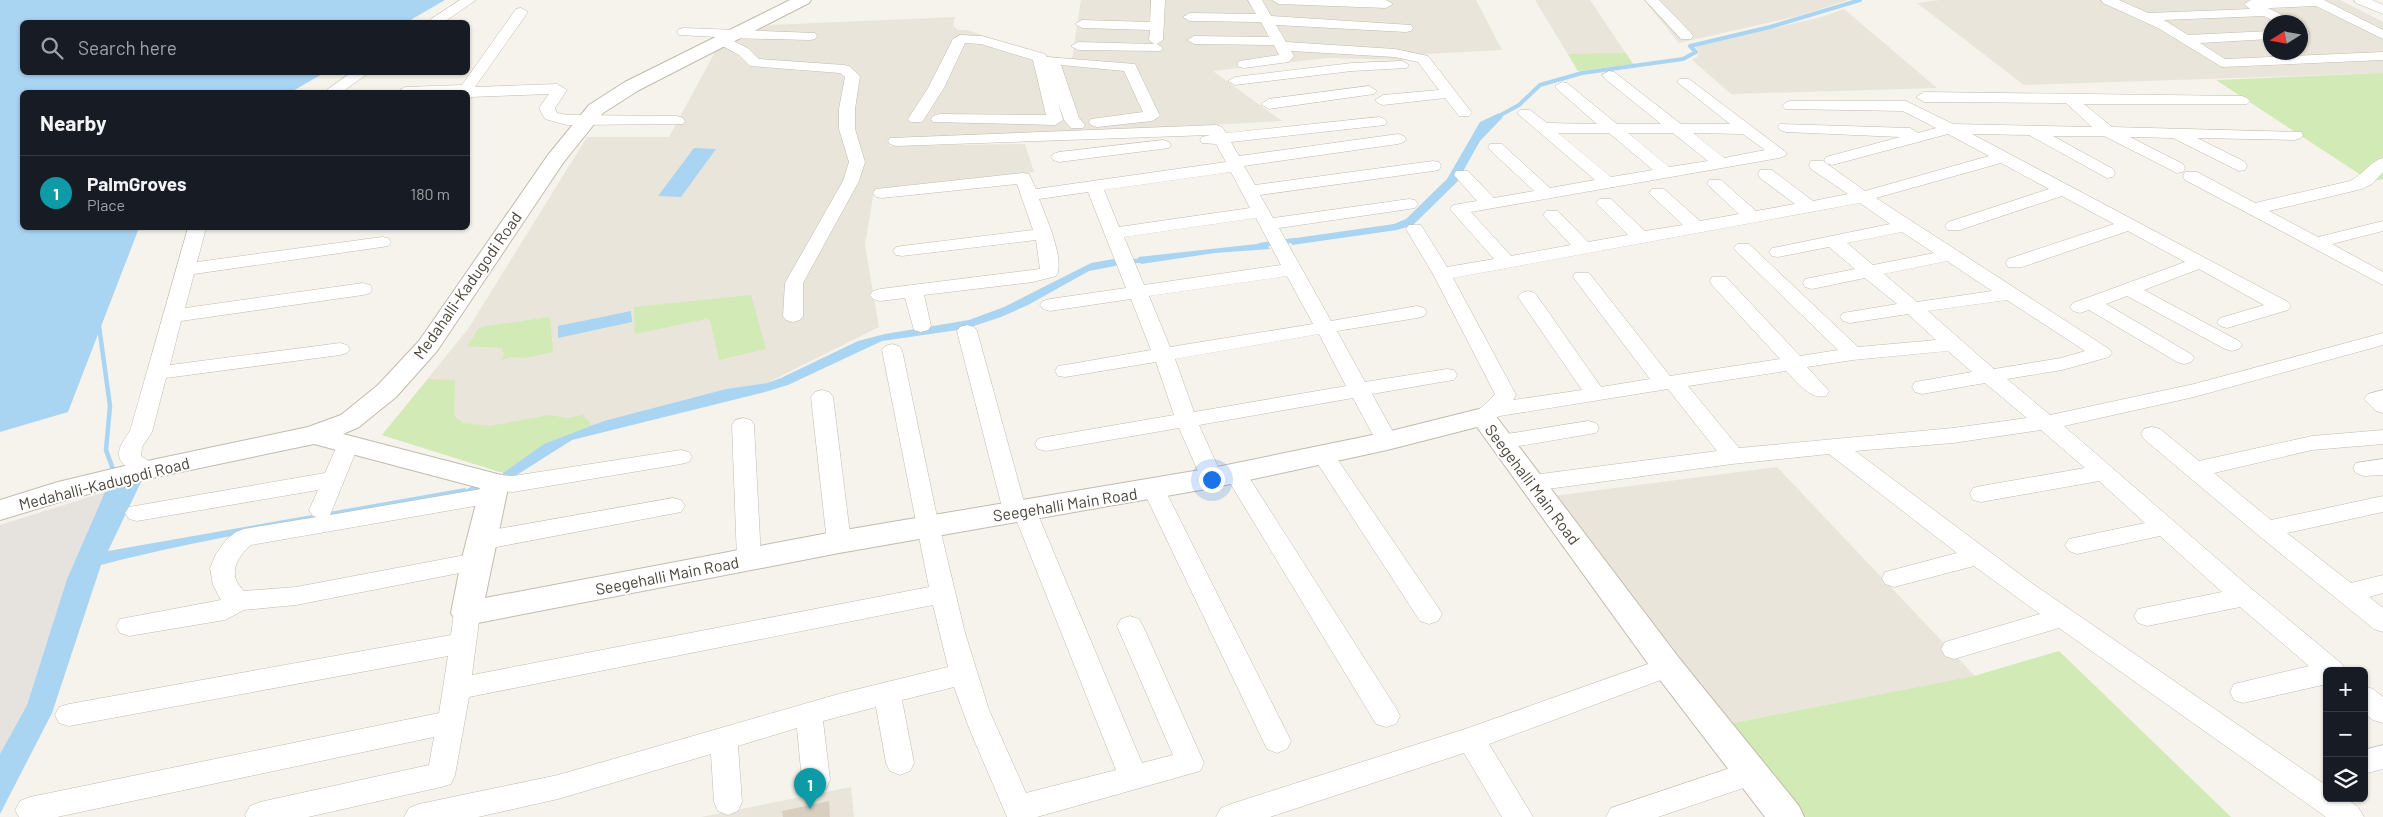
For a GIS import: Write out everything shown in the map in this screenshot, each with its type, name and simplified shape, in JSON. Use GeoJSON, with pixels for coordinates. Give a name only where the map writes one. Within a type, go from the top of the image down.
{"type":"FeatureCollection","features":[{"type":"Feature","properties":{"kind":"street"},"geometry":{"type":"LineString","coordinates":[[439,20],[469,0]]}},
{"type":"Feature","properties":{"kind":"street","name":"Medahalli-Kadugodi Road"},"geometry":{"type":"LineString","coordinates":[[0,510],[58,492],[140,471],[314,435],[350,421],[387,391],[428,346],[555,159],[596,109],[632,86],[803,0]]}},
{"type":"Feature","properties":{"kind":"street"},"geometry":{"type":"LineString","coordinates":[[1078,46],[1156,50],[1158,0]]}},
{"type":"Feature","properties":{"kind":"street"},"geometry":{"type":"LineString","coordinates":[[1244,64],[1284,59],[1287,56],[1255,0]]}},
{"type":"Feature","properties":{"kind":"street"},"geometry":{"type":"LineString","coordinates":[[1279,0],[1386,4]]}},
{"type":"Feature","properties":{"kind":"street"},"geometry":{"type":"LineString","coordinates":[[1652,0],[1686,36]]}},
{"type":"Feature","properties":{"kind":"street"},"geometry":{"type":"LineString","coordinates":[[2108,0],[2145,17],[2222,63],[2383,56]]}},
{"type":"Feature","properties":{"kind":"street"},"geometry":{"type":"LineString","coordinates":[[2223,0],[2235,5],[2260,10]]}},
{"type":"Feature","properties":{"kind":"street"},"geometry":{"type":"LineString","coordinates":[[2361,0],[2383,10]]}},
{"type":"Feature","properties":{"kind":"street"},"geometry":{"type":"LineString","coordinates":[[2270,15],[2252,4],[2318,2],[2383,35]]}},
{"type":"Feature","properties":{"kind":"street"},"geometry":{"type":"LineString","coordinates":[[2145,17],[2260,10]]}},
{"type":"Feature","properties":{"kind":"street"},"geometry":{"type":"LineString","coordinates":[[459,90],[465,89],[471,84],[521,12]]}},
{"type":"Feature","properties":{"kind":"street"},"geometry":{"type":"LineString","coordinates":[[1190,17],[1265,19],[1406,28]]}},
{"type":"Feature","properties":{"kind":"street"},"geometry":{"type":"LineString","coordinates":[[1082,24],[1157,26]]}},
{"type":"Feature","properties":{"kind":"street"},"geometry":{"type":"LineString","coordinates":[[2342,28],[2367,27]]}},
{"type":"Feature","properties":{"kind":"street"},"geometry":{"type":"LineString","coordinates":[[684,32],[730,37],[806,40]]}},
{"type":"Feature","properties":{"kind":"street"},"geometry":{"type":"LineString","coordinates":[[2185,40],[2263,35]]}},
{"type":"Feature","properties":{"kind":"street"},"geometry":{"type":"LineString","coordinates":[[730,37],[749,59],[755,62],[844,69],[853,76],[844,123],[851,149],[858,162],[851,182],[794,283],[793,316]]}},
{"type":"Feature","properties":{"kind":"street"},"geometry":{"type":"LineString","coordinates":[[960,39],[982,40],[1040,57],[1055,120],[939,119],[916,119],[936,88],[960,39]]}},
{"type":"Feature","properties":{"kind":"street"},"geometry":{"type":"LineString","coordinates":[[1194,40],[1280,43],[1395,53],[1423,59],[1464,113]]}},
{"type":"Feature","properties":{"kind":"street"},"geometry":{"type":"LineString","coordinates":[[1052,60],[1130,67],[1152,116],[1079,130],[1072,120],[1052,60]]}},
{"type":"Feature","properties":{"kind":"street"},"geometry":{"type":"LineString","coordinates":[[1235,81],[1352,67],[1428,64]]}},
{"type":"Feature","properties":{"kind":"street"},"geometry":{"type":"LineString","coordinates":[[1303,73],[1341,126]]}},
{"type":"Feature","properties":{"kind":"street"},"geometry":{"type":"LineString","coordinates":[[336,90],[358,75]]}},
{"type":"Feature","properties":{"kind":"street"},"geometry":{"type":"LineString","coordinates":[[1609,75],[1721,163]]}},
{"type":"Feature","properties":{"kind":"street"},"geometry":{"type":"LineString","coordinates":[[1507,263],[1459,209],[1780,153],[1684,82]]}},
{"type":"Feature","properties":{"kind":"street"},"geometry":{"type":"LineString","coordinates":[[1562,86],[1666,173]]}},
{"type":"Feature","properties":{"kind":"street"},"geometry":{"type":"LineString","coordinates":[[470,92],[559,90],[547,108],[550,116],[567,120],[677,121]]}},
{"type":"Feature","properties":{"kind":"street"},"geometry":{"type":"LineString","coordinates":[[1269,104],[1369,91]]}},
{"type":"Feature","properties":{"kind":"street"},"geometry":{"type":"LineString","coordinates":[[1383,100],[1450,93]]}},
{"type":"Feature","properties":{"kind":"street"},"geometry":{"type":"LineString","coordinates":[[1924,97],[2242,101]]}},
{"type":"Feature","properties":{"kind":"street"},"geometry":{"type":"LineString","coordinates":[[2071,100],[2108,132],[2383,279]]}},
{"type":"Feature","properties":{"kind":"street"},"geometry":{"type":"LineString","coordinates":[[1790,106],[1906,106],[2280,306],[2227,322]]}},
{"type":"Feature","properties":{"kind":"street"},"geometry":{"type":"LineString","coordinates":[[1525,113],[1608,183]]}},
{"type":"Feature","properties":{"kind":"street"},"geometry":{"type":"LineString","coordinates":[[934,140],[939,119]]}},
{"type":"Feature","properties":{"kind":"street"},"geometry":{"type":"LineString","coordinates":[[1059,158],[1379,122]]}},
{"type":"Feature","properties":{"kind":"street"},"geometry":{"type":"LineString","coordinates":[[1786,127],[1930,134]]}},
{"type":"Feature","properties":{"kind":"street"},"geometry":{"type":"LineString","coordinates":[[1543,128],[1748,129]]}},
{"type":"Feature","properties":{"kind":"street"},"geometry":{"type":"LineString","coordinates":[[1922,387],[2062,364],[2102,353],[2008,294],[1862,197],[1824,162],[1950,129],[2295,135]]}},
{"type":"Feature","properties":{"kind":"street"},"geometry":{"type":"LineString","coordinates":[[896,141],[1079,130],[1216,130],[1387,441]]}},
{"type":"Feature","properties":{"kind":"street"},"geometry":{"type":"LineString","coordinates":[[2032,130],[2107,173]]}},
{"type":"Feature","properties":{"kind":"street"},"geometry":{"type":"LineString","coordinates":[[2174,133],[2239,166]]}},
{"type":"Feature","properties":{"kind":"street"},"geometry":{"type":"LineString","coordinates":[[1029,195],[1094,187],[1398,139]]}},
{"type":"Feature","properties":{"kind":"street"},"geometry":{"type":"LineString","coordinates":[[1496,147],[1547,194]]}},
{"type":"Feature","properties":{"kind":"street"},"geometry":{"type":"LineString","coordinates":[[1442,274],[1862,197],[2003,157]]}},
{"type":"Feature","properties":{"kind":"street"},"geometry":{"type":"LineString","coordinates":[[2254,209],[2356,185],[2366,180],[2383,163]]}},
{"type":"Feature","properties":{"kind":"street"},"geometry":{"type":"LineString","coordinates":[[1250,191],[1433,166]]}},
{"type":"Feature","properties":{"kind":"street"},"geometry":{"type":"LineString","coordinates":[[1766,174],[1810,207]]}},
{"type":"Feature","properties":{"kind":"street"},"geometry":{"type":"LineString","coordinates":[[1462,175],[1490,204]]}},
{"type":"Feature","properties":{"kind":"street"},"geometry":{"type":"LineString","coordinates":[[880,295],[1033,276],[1049,272],[1050,266],[1042,234],[1023,178],[882,193]]}},
{"type":"Feature","properties":{"kind":"street"},"geometry":{"type":"LineString","coordinates":[[1715,184],[1753,218]]}},
{"type":"Feature","properties":{"kind":"street"},"geometry":{"type":"LineString","coordinates":[[1094,187],[1163,354],[1186,420],[1386,716]]}},
{"type":"Feature","properties":{"kind":"street"},"geometry":{"type":"LineString","coordinates":[[1954,226],[2062,190]]}},
{"type":"Feature","properties":{"kind":"street"},"geometry":{"type":"LineString","coordinates":[[1658,193],[1697,228]]}},
{"type":"Feature","properties":{"kind":"street"},"geometry":{"type":"LineString","coordinates":[[1114,233],[1272,231],[1409,204]]}},
{"type":"Feature","properties":{"kind":"street"},"geometry":{"type":"LineString","coordinates":[[1605,204],[1642,238]]}},
{"type":"Feature","properties":{"kind":"street"},"geometry":{"type":"LineString","coordinates":[[1552,214],[1585,249]]}},
{"type":"Feature","properties":{"kind":"street"},"geometry":{"type":"LineString","coordinates":[[2015,263],[2128,225]]}},
{"type":"Feature","properties":{"kind":"street"},"geometry":{"type":"LineString","coordinates":[[1778,252],[1905,226]]}},
{"type":"Feature","properties":{"kind":"street"},"geometry":{"type":"LineString","coordinates":[[2316,243],[2383,226]]}},
{"type":"Feature","properties":{"kind":"street"},"geometry":{"type":"LineString","coordinates":[[1414,229],[1442,274],[1506,395],[1489,414]]}},
{"type":"Feature","properties":{"kind":"street"},"geometry":{"type":"LineString","coordinates":[[140,471],[130,459],[131,446],[141,432],[197,230]]}},
{"type":"Feature","properties":{"kind":"street"},"geometry":{"type":"LineString","coordinates":[[902,251],[1042,234]]}},
{"type":"Feature","properties":{"kind":"street"},"geometry":{"type":"LineString","coordinates":[[187,269],[382,242]]}},
{"type":"Feature","properties":{"kind":"street"},"geometry":{"type":"LineString","coordinates":[[1834,242],[1914,309],[1952,345],[2046,422],[2244,597],[2328,667]]}},
{"type":"Feature","properties":{"kind":"street"},"geometry":{"type":"LineString","coordinates":[[1743,248],[1853,354]]}},
{"type":"Feature","properties":{"kind":"street"},"geometry":{"type":"LineString","coordinates":[[1812,283],[1870,273],[1950,255]]}},
{"type":"Feature","properties":{"kind":"street"},"geometry":{"type":"LineString","coordinates":[[2184,358],[2086,305],[2199,263]]}},
{"type":"Feature","properties":{"kind":"street"},"geometry":{"type":"LineString","coordinates":[[1050,305],[1293,269]]}},
{"type":"Feature","properties":{"kind":"street"},"geometry":{"type":"LineString","coordinates":[[1582,277],[1669,383],[1734,457]]}},
{"type":"Feature","properties":{"kind":"street"},"geometry":{"type":"LineString","coordinates":[[1719,281],[1819,391]]}},
{"type":"Feature","properties":{"kind":"street"},"geometry":{"type":"LineString","coordinates":[[172,316],[363,289]]}},
{"type":"Feature","properties":{"kind":"street"},"geometry":{"type":"LineString","coordinates":[[2128,289],[2232,345]]}},
{"type":"Feature","properties":{"kind":"street"},"geometry":{"type":"LineString","coordinates":[[913,291],[921,326]]}},
{"type":"Feature","properties":{"kind":"street"},"geometry":{"type":"LineString","coordinates":[[1850,317],[2008,294]]}},
{"type":"Feature","properties":{"kind":"street"},"geometry":{"type":"LineString","coordinates":[[1528,297],[1596,394]]}},
{"type":"Feature","properties":{"kind":"street"},"geometry":{"type":"LineString","coordinates":[[1066,371],[1417,312]]}},
{"type":"Feature","properties":{"kind":"street"},"geometry":{"type":"LineString","coordinates":[[967,332],[1020,510],[1133,777]]}},
{"type":"Feature","properties":{"kind":"street"},"geometry":{"type":"LineString","coordinates":[[1533,484],[1734,457],[1903,441],[2046,422],[2188,392],[2381,341]]}},
{"type":"Feature","properties":{"kind":"street"},"geometry":{"type":"LineString","coordinates":[[1489,414],[1596,394],[1853,354],[1952,345]]}},
{"type":"Feature","properties":{"kind":"street"},"geometry":{"type":"LineString","coordinates":[[157,373],[340,349]]}},
{"type":"Feature","properties":{"kind":"street"},"geometry":{"type":"LineString","coordinates":[[892,350],[929,527],[964,674],[992,752],[1020,812],[1133,777],[1190,763],[1130,626]]}},
{"type":"Feature","properties":{"kind":"street"},"geometry":{"type":"LineString","coordinates":[[1046,444],[1447,375]]}},
{"type":"Feature","properties":{"kind":"street"},"geometry":{"type":"LineString","coordinates":[[822,397],[839,542]]}},
{"type":"Feature","properties":{"kind":"street"},"geometry":{"type":"LineString","coordinates":[[2383,397],[2375,399],[2383,406]]}},
{"type":"Feature","properties":{"kind":"street","name":"Seegehalli Main Road"},"geometry":{"type":"LineString","coordinates":[[467,613],[839,542],[1020,510],[1154,490],[1387,441],[1489,414],[1501,442],[1668,667],[1786,817]]}},
{"type":"Feature","properties":{"kind":"street"},"geometry":{"type":"LineString","coordinates":[[743,425],[748,559]]}},
{"type":"Feature","properties":{"kind":"street"},"geometry":{"type":"LineString","coordinates":[[1501,442],[1588,428]]}},
{"type":"Feature","properties":{"kind":"street"},"geometry":{"type":"LineString","coordinates":[[2152,434],[2266,529],[2383,622]]}},
{"type":"Feature","properties":{"kind":"street"},"geometry":{"type":"LineString","coordinates":[[314,435],[494,489]]}},
{"type":"Feature","properties":{"kind":"street"},"geometry":{"type":"LineString","coordinates":[[2195,470],[2295,449],[2312,443],[2383,437]]}},
{"type":"Feature","properties":{"kind":"street"},"geometry":{"type":"LineString","coordinates":[[321,510],[348,444]]}},
{"type":"Feature","properties":{"kind":"street"},"geometry":{"type":"LineString","coordinates":[[1835,446],[1892,493],[2064,617],[2350,817]]}},
{"type":"Feature","properties":{"kind":"street"},"geometry":{"type":"LineString","coordinates":[[1323,455],[1429,614]]}},
{"type":"Feature","properties":{"kind":"street"},"geometry":{"type":"LineString","coordinates":[[238,602],[224,586],[221,575],[232,547],[244,538],[521,483],[681,457]]}},
{"type":"Feature","properties":{"kind":"street"},"geometry":{"type":"LineString","coordinates":[[1981,494],[2103,473]]}},
{"type":"Feature","properties":{"kind":"street"},"geometry":{"type":"LineString","coordinates":[[138,512],[332,480]]}},
{"type":"Feature","properties":{"kind":"street"},"geometry":{"type":"LineString","coordinates":[[260,815],[441,775],[457,689],[462,643],[478,551],[494,489]]}},
{"type":"Feature","properties":{"kind":"street"},"geometry":{"type":"LineString","coordinates":[[1154,490],[1277,741]]}},
{"type":"Feature","properties":{"kind":"street"},"geometry":{"type":"LineString","coordinates":[[2266,529],[2383,504]]}},
{"type":"Feature","properties":{"kind":"street"},"geometry":{"type":"LineString","coordinates":[[129,626],[225,610],[238,602],[296,596],[478,551],[673,506]]}},
{"type":"Feature","properties":{"kind":"street"},"geometry":{"type":"LineString","coordinates":[[2077,545],[2165,527]]}},
{"type":"Feature","properties":{"kind":"street"},"geometry":{"type":"LineString","coordinates":[[1894,578],[1980,556]]}},
{"type":"Feature","properties":{"kind":"street"},"geometry":{"type":"LineString","coordinates":[[2347,594],[2383,584]]}},
{"type":"Feature","properties":{"kind":"street"},"geometry":{"type":"LineString","coordinates":[[457,689],[944,593]]}},
{"type":"Feature","properties":{"kind":"street"},"geometry":{"type":"LineString","coordinates":[[2147,616],[2244,597]]}},
{"type":"Feature","properties":{"kind":"street"},"geometry":{"type":"LineString","coordinates":[[1954,649],[2064,617]]}},
{"type":"Feature","properties":{"kind":"street"},"geometry":{"type":"LineString","coordinates":[[69,716],[462,643]]}},
{"type":"Feature","properties":{"kind":"street"},"geometry":{"type":"LineString","coordinates":[[1231,817],[1471,738],[1668,667]]}},
{"type":"Feature","properties":{"kind":"street"},"geometry":{"type":"LineString","coordinates":[[419,817],[558,787],[809,714],[964,674]]}},
{"type":"Feature","properties":{"kind":"street"},"geometry":{"type":"LineString","coordinates":[[2243,692],[2323,675]]}},
{"type":"Feature","properties":{"kind":"street"},"geometry":{"type":"LineString","coordinates":[[887,693],[900,763]]}},
{"type":"Feature","properties":{"kind":"street"},"geometry":{"type":"LineString","coordinates":[[2368,700],[2383,712]]}},
{"type":"Feature","properties":{"kind":"street"},"geometry":{"type":"LineString","coordinates":[[809,714],[816,780]]}},
{"type":"Feature","properties":{"kind":"street"},"geometry":{"type":"LineString","coordinates":[[30,810],[451,722]]}},
{"type":"Feature","properties":{"kind":"street"},"geometry":{"type":"LineString","coordinates":[[724,738],[728,802]]}},
{"type":"Feature","properties":{"kind":"street"},"geometry":{"type":"LineString","coordinates":[[1471,738],[1518,817]]}},
{"type":"Feature","properties":{"kind":"street"},"geometry":{"type":"LineString","coordinates":[[2368,761],[2383,758]]}},
{"type":"Feature","properties":{"kind":"street"},"geometry":{"type":"LineString","coordinates":[[1622,817],[1751,773]]}},
{"type":"Feature","properties":{"kind":"shaded area"},"geometry":{"type":"Polygon","coordinates":[[[1081,0],[1476,0],[1502,50],[1428,54],[1405,60],[1328,58],[1213,71],[1282,121],[1060,134],[893,138],[889,146],[1025,144],[1034,172],[874,191],[865,245],[879,327],[767,383],[726,389],[605,421],[544,444],[503,473],[382,435],[468,329],[587,137],[669,137],[715,52],[770,25],[955,17],[953,26],[958,30],[967,30],[1042,55],[1072,59],[1081,0]]]}},
{"type":"Feature","properties":{"kind":"shaded area"},"geometry":{"type":"Polygon","coordinates":[[[1535,0],[1590,0],[1633,64],[1578,71],[1535,0]]]}},
{"type":"Feature","properties":{"kind":"shaded area"},"geometry":{"type":"Polygon","coordinates":[[[1644,0],[1849,0],[1798,16],[1679,43],[1644,0]]]}},
{"type":"Feature","properties":{"kind":"shaded area"},"geometry":{"type":"Polygon","coordinates":[[[1940,0],[2340,0],[2383,22],[2383,73],[2024,85],[1917,3],[1940,0]]]}},
{"type":"Feature","properties":{"kind":"shaded area"},"geometry":{"type":"Polygon","coordinates":[[[1844,9],[1937,88],[1731,94],[1692,60],[1698,56],[1699,51],[1695,46],[1822,17],[1844,9]]]}},
{"type":"Feature","properties":{"kind":"shaded area"},"geometry":{"type":"Polygon","coordinates":[[[1777,467],[1975,676],[1728,724],[1553,496],[1777,467]]]}},
{"type":"Feature","properties":{"kind":"shaded area"},"geometry":{"type":"Polygon","coordinates":[[[105,492],[67,579],[27,705],[0,754],[0,525],[105,492]]]}},
{"type":"Feature","properties":{"kind":"shaded area"},"geometry":{"type":"Polygon","coordinates":[[[851,787],[854,817],[701,817],[851,787]]]}},
{"type":"Feature","properties":{"kind":"green space"},"geometry":{"type":"Polygon","coordinates":[[[1626,53],[1633,64],[1578,71],[1568,54],[1626,53]]]}},
{"type":"Feature","properties":{"kind":"green space"},"geometry":{"type":"Polygon","coordinates":[[[2383,73],[2383,179],[2370,181],[2216,80],[2383,73]]]}},
{"type":"Feature","properties":{"kind":"green space"},"geometry":{"type":"Polygon","coordinates":[[[751,295],[766,349],[719,360],[710,320],[706,319],[635,334],[634,307],[751,295]]]}},
{"type":"Feature","properties":{"kind":"green space"},"geometry":{"type":"Polygon","coordinates":[[[550,317],[553,352],[526,358],[511,357],[501,360],[504,354],[502,348],[467,346],[480,327],[550,317]]]}},
{"type":"Feature","properties":{"kind":"green space"},"geometry":{"type":"Polygon","coordinates":[[[428,379],[455,380],[454,416],[463,423],[489,426],[549,415],[567,418],[583,415],[593,426],[544,444],[503,473],[382,435],[428,379]]]}},
{"type":"Feature","properties":{"kind":"green space"},"geometry":{"type":"Polygon","coordinates":[[[2059,651],[2231,817],[1804,817],[1728,724],[1974,676],[2059,651]]]}},
{"type":"Feature","properties":{"kind":"water"},"geometry":{"type":"Polygon","coordinates":[[[0,0],[445,0],[410,20],[20,20],[20,75],[321,75],[294,90],[20,90],[20,230],[138,230],[68,412],[0,432],[0,0]]]}},
{"type":"Feature","properties":{"kind":"water"},"geometry":{"type":"Polygon","coordinates":[[[1499,113],[1503,117],[1480,141],[1457,182],[1413,225],[1397,230],[1292,245],[1289,239],[1394,224],[1406,219],[1447,179],[1480,122],[1499,113]]]}},
{"type":"Feature","properties":{"kind":"water"},"geometry":{"type":"Polygon","coordinates":[[[694,148],[716,149],[681,197],[658,196],[694,148]]]}},
{"type":"Feature","properties":{"kind":"water"},"geometry":{"type":"Polygon","coordinates":[[[1266,243],[1270,249],[1215,253],[1141,264],[1138,257],[1266,243]]]}},
{"type":"Feature","properties":{"kind":"water"},"geometry":{"type":"Polygon","coordinates":[[[1114,259],[1115,266],[1089,271],[1028,305],[1001,317],[965,329],[882,341],[788,385],[572,440],[512,478],[504,481],[503,473],[544,444],[604,421],[726,389],[767,383],[858,341],[885,334],[969,320],[1004,307],[1091,263],[1114,259]]]}},
{"type":"Feature","properties":{"kind":"water"},"geometry":{"type":"Polygon","coordinates":[[[631,311],[632,322],[558,338],[558,326],[631,311]]]}},
{"type":"Feature","properties":{"kind":"water"},"geometry":{"type":"Polygon","coordinates":[[[142,480],[108,551],[465,488],[470,497],[238,535],[101,565],[52,713],[0,814],[0,754],[27,705],[67,579],[105,492],[142,480]]]}},
{"type":"Feature","properties":{"kind":"building"},"geometry":{"type":"Polygon","coordinates":[[[829,801],[830,817],[783,817],[782,811],[829,801]]]}},
{"type":"Feature","properties":{"kind":"waterway"},"geometry":{"type":"LineString","coordinates":[[1497,117],[1519,105],[1540,85],[1582,73],[1683,59],[1696,52],[1690,46],[1770,27],[1860,0]]}},
{"type":"Feature","properties":{"kind":"waterway"},"geometry":{"type":"LineString","coordinates":[[1260,245],[1296,240]]}},
{"type":"Feature","properties":{"kind":"waterway"},"geometry":{"type":"LineString","coordinates":[[1109,264],[1145,260]]}},
{"type":"Feature","properties":{"kind":"waterway"},"geometry":{"type":"LineString","coordinates":[[99,326],[110,406],[106,450],[114,472]]}},
{"type":"Feature","properties":{"kind":"waterway"},"geometry":{"type":"LineString","coordinates":[[114,470],[120,487],[118,493]]}},
{"type":"Feature","properties":{"kind":"waterway"},"geometry":{"type":"LineString","coordinates":[[463,494],[483,485]]}},
{"type":"Feature","properties":{"kind":"place","name":"PalmGroves"},"geometry":{"type":"Point","coordinates":[810,809]}}]}
